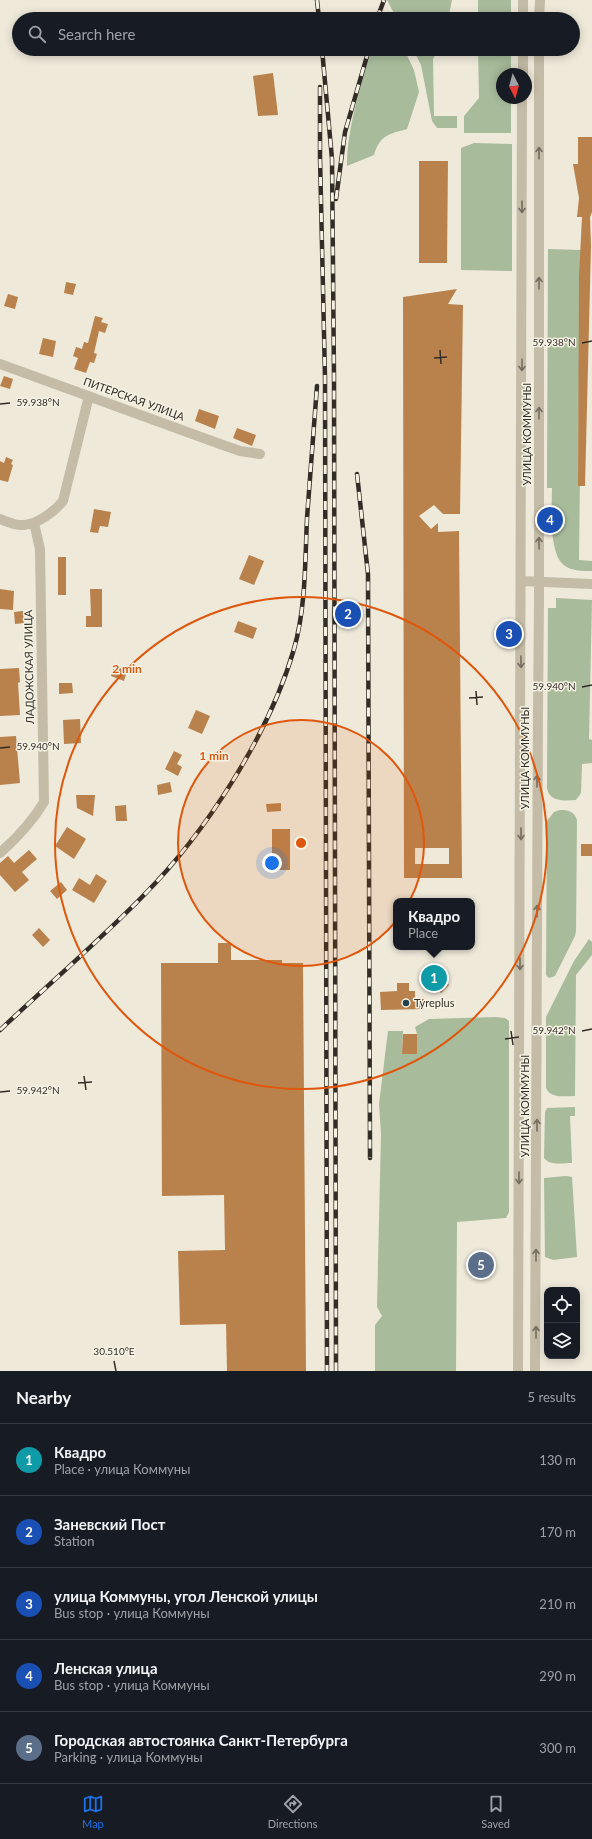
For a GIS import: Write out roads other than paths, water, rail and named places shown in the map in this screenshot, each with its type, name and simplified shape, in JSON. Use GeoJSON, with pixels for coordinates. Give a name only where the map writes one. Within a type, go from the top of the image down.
{"type":"FeatureCollection","features":[{"type":"Feature","properties":{"kind":"street"},"geometry":{"type":"LineString","coordinates":[[523,0],[523,12]]}},
{"type":"Feature","properties":{"kind":"street"},"geometry":{"type":"LineString","coordinates":[[539,12],[540,0]]}},
{"type":"Feature","properties":{"kind":"street"},"geometry":{"type":"LineString","coordinates":[[523,56],[523,68]]}},
{"type":"Feature","properties":{"kind":"street","name":"УЛИЦА КОММУНЫ"},"geometry":{"type":"LineString","coordinates":[[535,1371],[539,582],[539,56]]}},
{"type":"Feature","properties":{"kind":"street","name":"УЛИЦА КОММУНЫ"},"geometry":{"type":"LineString","coordinates":[[518,1371],[522,104]]}},
{"type":"Feature","properties":{"kind":"street","name":"ПИТЕРСКАЯ УЛИЦА"},"geometry":{"type":"LineString","coordinates":[[0,364],[234,448],[260,454]]}},
{"type":"Feature","properties":{"kind":"street"},"geometry":{"type":"LineString","coordinates":[[0,519],[17,525],[34,523],[56,510],[63,501],[89,396]]}},
{"type":"Feature","properties":{"kind":"street","name":"ЛАДОЖСКАЯ УЛИЦА"},"geometry":{"type":"LineString","coordinates":[[0,853],[34,819],[44,802],[40,549],[34,523]]}},
{"type":"Feature","properties":{"kind":"street"},"geometry":{"type":"LineString","coordinates":[[521,581],[592,584]]}},
{"type":"Feature","properties":{"kind":"railway"},"geometry":{"type":"LineString","coordinates":[[317,0],[318,12]]}},
{"type":"Feature","properties":{"kind":"railway"},"geometry":{"type":"LineString","coordinates":[[380,12],[384,0]]}},
{"type":"Feature","properties":{"kind":"railway"},"geometry":{"type":"LineString","coordinates":[[323,56],[332,159],[334,377],[336,1371]]}},
{"type":"Feature","properties":{"kind":"railway"},"geometry":{"type":"LineString","coordinates":[[336,199],[345,132],[367,56]]}},
{"type":"Feature","properties":{"kind":"railway"},"geometry":{"type":"LineString","coordinates":[[320,87],[320,157],[325,377],[327,1371]]}},
{"type":"Feature","properties":{"kind":"railway"},"geometry":{"type":"LineString","coordinates":[[0,1030],[109,930],[167,870],[190,842],[233,781],[269,715],[283,682],[294,649],[301,617],[317,386]]}},
{"type":"Feature","properties":{"kind":"railway"},"geometry":{"type":"LineString","coordinates":[[357,474],[368,574],[370,1158]]}},
{"type":"Feature","properties":{"kind":"place","name":"Ленская улица"},"geometry":{"type":"Point","coordinates":[550,520]}},
{"type":"Feature","properties":{"kind":"place","name":"Заневский Пост"},"geometry":{"type":"Point","coordinates":[348,614]}},
{"type":"Feature","properties":{"kind":"place","name":"улица Коммуны, угол Ленской улицы"},"geometry":{"type":"Point","coordinates":[509,634]}},
{"type":"Feature","properties":{"kind":"place","name":"Квадро"},"geometry":{"type":"Point","coordinates":[434,978]}},
{"type":"Feature","properties":{"kind":"place","name":"Tyreplus"},"geometry":{"type":"Point","coordinates":[406,1003]}},
{"type":"Feature","properties":{"kind":"place","name":"Городская автостоянка Санкт-Петербурга"},"geometry":{"type":"Point","coordinates":[481,1265]}}]}
